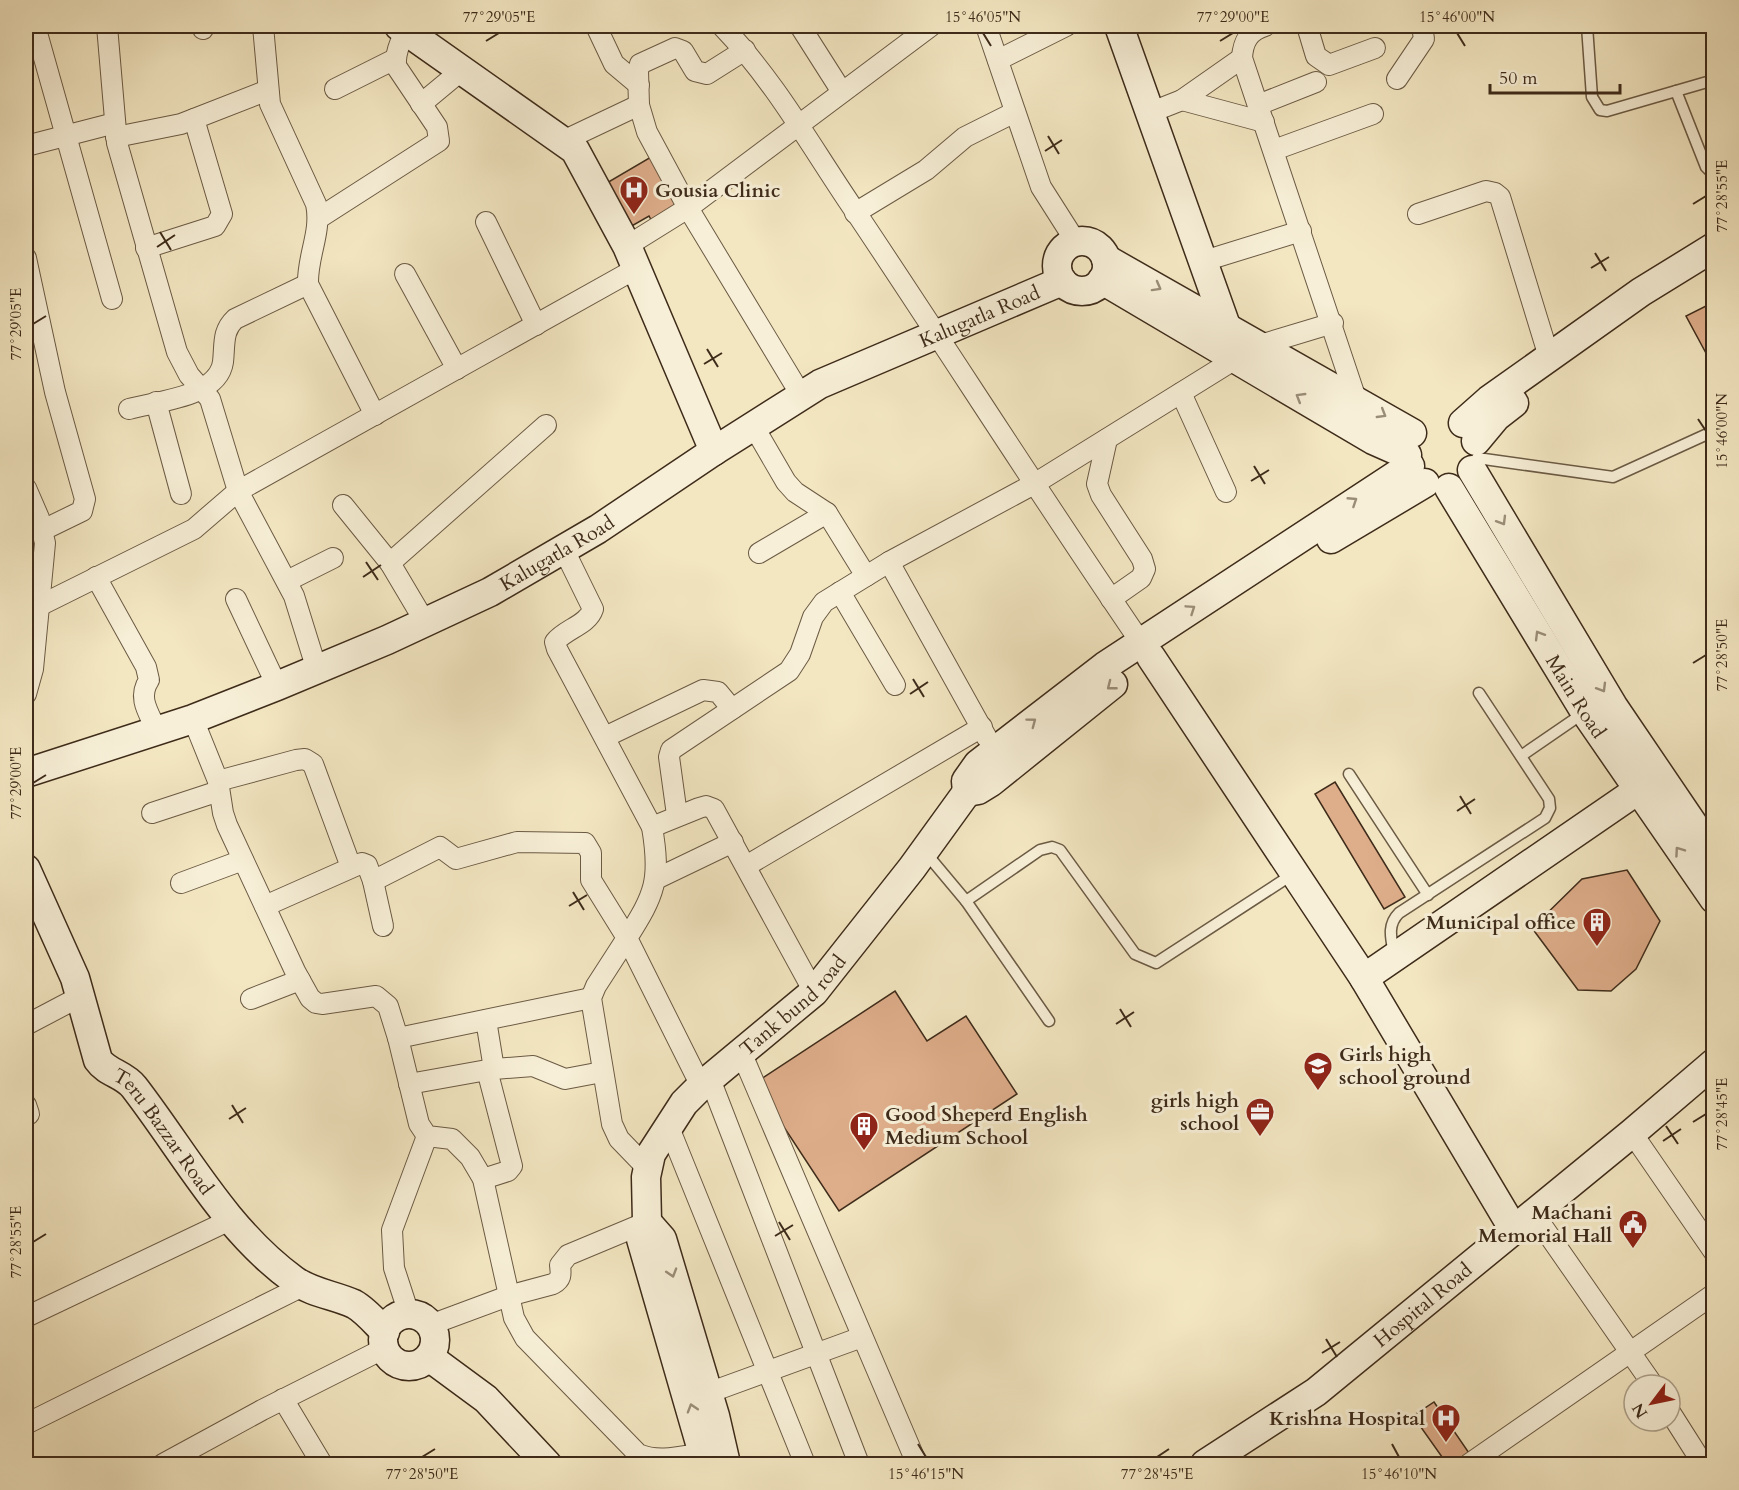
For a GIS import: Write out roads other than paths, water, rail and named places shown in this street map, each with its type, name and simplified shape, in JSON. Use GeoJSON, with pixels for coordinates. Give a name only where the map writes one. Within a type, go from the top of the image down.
{"type":"FeatureCollection","features":[{"type":"Feature","properties":{"kind":"street"},"geometry":{"type":"LineString","coordinates":[[35,26],[112,299]]}},
{"type":"Feature","properties":{"kind":"street"},"geometry":{"type":"LineString","coordinates":[[107,26],[116,130],[146,248],[177,352],[189,375],[204,390],[214,409],[238,491],[300,609],[317,670]]}},
{"type":"Feature","properties":{"kind":"street"},"geometry":{"type":"LineString","coordinates":[[263,26],[270,105],[316,204],[319,218],[308,273],[308,284],[375,415]]}},
{"type":"Feature","properties":{"kind":"street"},"geometry":{"type":"LineString","coordinates":[[596,26],[614,64],[639,95]]}},
{"type":"Feature","properties":{"kind":"street"},"geometry":{"type":"LineString","coordinates":[[722,26],[745,50],[801,125],[855,213],[938,334],[1034,484],[1524,1222],[1631,1350],[1645,1373]]}},
{"type":"Feature","properties":{"kind":"street"},"geometry":{"type":"LineString","coordinates":[[800,26],[842,92]]}},
{"type":"Feature","properties":{"kind":"street"},"geometry":{"type":"LineString","coordinates":[[34,598],[96,577],[194,529],[238,491],[536,325],[632,257],[688,208],[932,26]]}},
{"type":"Feature","properties":{"kind":"street"},"geometry":{"type":"LineString","coordinates":[[986,26],[1041,187],[1076,242],[1092,244],[1104,269],[1235,344],[1372,440],[1442,450],[1713,266]]}},
{"type":"Feature","properties":{"kind":"street"},"geometry":{"type":"LineString","coordinates":[[998,60],[1066,26]]}},
{"type":"Feature","properties":{"kind":"street"},"geometry":{"type":"LineString","coordinates":[[1119,26],[1235,344],[1356,399],[1442,450]]}},
{"type":"Feature","properties":{"kind":"street"},"geometry":{"type":"LineString","coordinates":[[1265,26],[1255,29],[1247,38],[1242,47],[1242,58],[1333,323],[1356,399]]}},
{"type":"Feature","properties":{"kind":"street"},"geometry":{"type":"LineString","coordinates":[[1307,26],[1316,56],[1329,65],[1375,48]]}},
{"type":"Feature","properties":{"kind":"street"},"geometry":{"type":"LineString","coordinates":[[1397,79],[1424,39],[1422,26]]}},
{"type":"Feature","properties":{"kind":"street"},"geometry":{"type":"LineString","coordinates":[[319,218],[436,145],[440,134],[400,74],[395,59],[406,27],[462,70],[575,150],[632,257],[714,451]]}},
{"type":"Feature","properties":{"kind":"street"},"geometry":{"type":"LineString","coordinates":[[745,50],[707,74],[701,74],[695,71],[683,51],[670,48],[640,64],[639,95],[647,132],[688,208],[801,395]]}},
{"type":"Feature","properties":{"kind":"street"},"geometry":{"type":"LineString","coordinates":[[1149,113],[1182,100],[1242,58]]}},
{"type":"Feature","properties":{"kind":"street"},"geometry":{"type":"LineString","coordinates":[[335,89],[395,59]]}},
{"type":"Feature","properties":{"kind":"street"},"geometry":{"type":"LineString","coordinates":[[421,104],[462,70]]}},
{"type":"Feature","properties":{"kind":"street"},"geometry":{"type":"LineString","coordinates":[[1182,100],[1261,113],[1316,82]]}},
{"type":"Feature","properties":{"kind":"street"},"geometry":{"type":"LineString","coordinates":[[26,146],[66,136],[194,119],[268,90]]}},
{"type":"Feature","properties":{"kind":"street"},"geometry":{"type":"LineString","coordinates":[[563,141],[639,95]]}},
{"type":"Feature","properties":{"kind":"street"},"geometry":{"type":"LineString","coordinates":[[855,213],[926,170],[965,137],[1015,112]]}},
{"type":"Feature","properties":{"kind":"street"},"geometry":{"type":"LineString","coordinates":[[1274,150],[1373,114]]}},
{"type":"Feature","properties":{"kind":"street"},"geometry":{"type":"LineString","coordinates":[[146,248],[215,226],[220,221],[222,214],[194,119]]}},
{"type":"Feature","properties":{"kind":"street"},"geometry":{"type":"LineString","coordinates":[[1418,214],[1486,191],[1496,193],[1500,197],[1549,357]]}},
{"type":"Feature","properties":{"kind":"street"},"geometry":{"type":"LineString","coordinates":[[486,222],[536,325]]}},
{"type":"Feature","properties":{"kind":"street"},"geometry":{"type":"LineString","coordinates":[[1204,261],[1301,231]]}},
{"type":"Feature","properties":{"kind":"street","name":"Kalugatla Road"},"geometry":{"type":"LineString","coordinates":[[1076,242],[1068,246],[1058,258],[1058,274],[1067,287],[1082,291],[1097,286],[1104,269]]}},
{"type":"Feature","properties":{"kind":"street"},"geometry":{"type":"LineString","coordinates":[[746,866],[988,739],[1146,650],[1364,517],[1442,450],[1489,400],[1685,263],[1713,247]]}},
{"type":"Feature","properties":{"kind":"street"},"geometry":{"type":"LineString","coordinates":[[26,258],[55,392],[85,499],[82,511],[44,537],[26,553]]}},
{"type":"Feature","properties":{"kind":"street"},"geometry":{"type":"LineString","coordinates":[[405,274],[457,369]]}},
{"type":"Feature","properties":{"kind":"street","name":"Kalugatla Road"},"geometry":{"type":"LineString","coordinates":[[26,773],[193,719],[317,670],[490,592],[564,550],[820,384],[1062,281]]}},
{"type":"Feature","properties":{"kind":"street"},"geometry":{"type":"LineString","coordinates":[[129,409],[204,390],[220,373],[227,326],[235,319],[308,284]]}},
{"type":"Feature","properties":{"kind":"street"},"geometry":{"type":"LineString","coordinates":[[677,815],[669,757],[671,750],[789,671],[800,654],[818,609],[840,592],[889,562],[1034,484],[1181,393],[1235,344],[1333,323]]}},
{"type":"Feature","properties":{"kind":"street"},"geometry":{"type":"LineString","coordinates":[[1181,393],[1226,492]]}},
{"type":"Feature","properties":{"kind":"street"},"geometry":{"type":"LineString","coordinates":[[156,402],[181,494]]}},
{"type":"Feature","properties":{"kind":"street"},"geometry":{"type":"LineString","coordinates":[[390,563],[546,425]]}},
{"type":"Feature","properties":{"kind":"street"},"geometry":{"type":"LineString","coordinates":[[753,427],[786,482],[795,492],[827,513],[866,576]]}},
{"type":"Feature","properties":{"kind":"street"},"geometry":{"type":"LineString","coordinates":[[1107,439],[1097,484],[1101,495],[1142,559],[1145,569],[1141,578],[1111,599]]}},
{"type":"Feature","properties":{"kind":"street","name":"Main Road"},"geometry":{"type":"LineString","coordinates":[[1442,450],[1585,712],[1713,855]]}},
{"type":"Feature","properties":{"kind":"street","name":"Main Road"},"geometry":{"type":"LineString","coordinates":[[1442,450],[1612,706],[1649,783],[1713,899]]}},
{"type":"Feature","properties":{"kind":"street"},"geometry":{"type":"LineString","coordinates":[[26,488],[44,537],[34,598],[33,669],[26,694]]}},
{"type":"Feature","properties":{"kind":"street"},"geometry":{"type":"LineString","coordinates":[[342,505],[390,563],[425,622]]}},
{"type":"Feature","properties":{"kind":"street"},"geometry":{"type":"LineString","coordinates":[[759,553],[827,513]]}},
{"type":"Feature","properties":{"kind":"street"},"geometry":{"type":"LineString","coordinates":[[564,550],[593,609],[586,619],[560,635],[555,642],[652,827],[656,852],[656,879],[648,904],[596,986],[591,998],[608,1110],[619,1139],[647,1168]]}},
{"type":"Feature","properties":{"kind":"street"},"geometry":{"type":"LineString","coordinates":[[287,581],[333,558]]}},
{"type":"Feature","properties":{"kind":"street"},"geometry":{"type":"LineString","coordinates":[[889,562],[988,739]]}},
{"type":"Feature","properties":{"kind":"street"},"geometry":{"type":"LineString","coordinates":[[96,577],[146,667],[149,680],[142,696],[157,731]]}},
{"type":"Feature","properties":{"kind":"street"},"geometry":{"type":"LineString","coordinates":[[840,592],[895,685]]}},
{"type":"Feature","properties":{"kind":"street"},"geometry":{"type":"LineString","coordinates":[[236,599],[277,686]]}},
{"type":"Feature","properties":{"kind":"street"},"geometry":{"type":"LineString","coordinates":[[988,739],[966,781],[967,792],[978,790],[991,782],[1117,681],[1146,650]]}},
{"type":"Feature","properties":{"kind":"street"},"geometry":{"type":"LineString","coordinates":[[605,737],[703,690],[718,692],[732,709]]}},
{"type":"Feature","properties":{"kind":"street"},"geometry":{"type":"LineString","coordinates":[[162,1464],[283,1399],[385,1340],[394,1319],[420,1319],[508,1296],[553,1284],[558,1281],[561,1275],[560,1265],[568,1255],[647,1222],[662,1239],[708,1393],[712,1461],[649,1459],[631,1448],[525,1338],[514,1318],[508,1296],[483,1179],[470,1157],[452,1139],[427,1136],[419,1125],[399,1038],[388,1006],[383,999],[368,996],[316,1004],[300,980],[222,813],[219,786],[193,719]]}},
{"type":"Feature","properties":{"kind":"street"},"geometry":{"type":"LineString","coordinates":[[152,813],[219,786],[305,759],[313,764],[351,867]]}},
{"type":"Feature","properties":{"kind":"street"},"geometry":{"type":"LineString","coordinates":[[1364,978],[1649,783]]}},
{"type":"Feature","properties":{"kind":"street","name":"Tank bund road"},"geometry":{"type":"LineString","coordinates":[[712,1461],[641,1239],[647,1222],[647,1168],[651,1154],[668,1125],[705,1082],[814,992],[967,792]]}},
{"type":"Feature","properties":{"kind":"street"},"geometry":{"type":"LineString","coordinates":[[652,827],[677,815],[706,806],[714,809],[814,992]]}},
{"type":"Feature","properties":{"kind":"street"},"geometry":{"type":"LineString","coordinates":[[373,881],[440,847],[456,859],[517,842],[585,843],[591,853],[591,880],[627,939],[705,1082],[859,1464]]}},
{"type":"Feature","properties":{"kind":"street"},"geometry":{"type":"LineString","coordinates":[[656,879],[733,842]]}},
{"type":"Feature","properties":{"kind":"street"},"geometry":{"type":"LineString","coordinates":[[181,883],[243,860]]}},
{"type":"Feature","properties":{"kind":"street"},"geometry":{"type":"LineString","coordinates":[[264,906],[362,863],[367,865],[373,881],[383,926]]}},
{"type":"Feature","properties":{"kind":"street","name":"Teru Bazzar Road"},"geometry":{"type":"LineString","coordinates":[[28,881],[81,996],[98,1060],[108,1070],[128,1080],[230,1220],[287,1274],[303,1286],[354,1305],[385,1340],[389,1356],[404,1365],[413,1365],[429,1357]]}},
{"type":"Feature","properties":{"kind":"street"},"geometry":{"type":"LineString","coordinates":[[251,999],[300,980]]}},
{"type":"Feature","properties":{"kind":"street"},"geometry":{"type":"LineString","coordinates":[[26,1025],[81,996]]}},
{"type":"Feature","properties":{"kind":"street"},"geometry":{"type":"LineString","coordinates":[[399,1038],[591,998]]}},
{"type":"Feature","properties":{"kind":"street"},"geometry":{"type":"LineString","coordinates":[[483,1179],[508,1171],[512,1166],[491,1069],[486,1020]]}},
{"type":"Feature","properties":{"kind":"street"},"geometry":{"type":"LineString","coordinates":[[741,1052],[917,1464]]}},
{"type":"Feature","properties":{"kind":"street","name":"Hospital Road"},"geometry":{"type":"LineString","coordinates":[[1205,1464],[1316,1392],[1632,1133],[1713,1063]]}},
{"type":"Feature","properties":{"kind":"street"},"geometry":{"type":"LineString","coordinates":[[409,1084],[491,1069],[533,1066],[565,1079],[602,1072]]}},
{"type":"Feature","properties":{"kind":"street"},"geometry":{"type":"LineString","coordinates":[[668,1125],[805,1464]]}},
{"type":"Feature","properties":{"kind":"street"},"geometry":{"type":"LineString","coordinates":[[1632,1133],[1713,1252]]}},
{"type":"Feature","properties":{"kind":"street"},"geometry":{"type":"LineString","coordinates":[[427,1136],[392,1230],[393,1262],[420,1319],[435,1340],[429,1357],[486,1399],[547,1464]]}},
{"type":"Feature","properties":{"kind":"street"},"geometry":{"type":"LineString","coordinates":[[26,1317],[230,1220]]}},
{"type":"Feature","properties":{"kind":"street"},"geometry":{"type":"LineString","coordinates":[[26,1424],[303,1286]]}},
{"type":"Feature","properties":{"kind":"street"},"geometry":{"type":"LineString","coordinates":[[1469,1464],[1713,1294]]}},
{"type":"Feature","properties":{"kind":"street"},"geometry":{"type":"LineString","coordinates":[[708,1393],[862,1337]]}},
{"type":"Feature","properties":{"kind":"street"},"geometry":{"type":"LineString","coordinates":[[283,1399],[322,1464]]}},
{"type":"Feature","properties":{"kind":"street"},"geometry":{"type":"LineString","coordinates":[[1682,1431],[1703,1464]]}},
{"type":"Feature","properties":{"kind":"lane"},"geometry":{"type":"LineString","coordinates":[[1587,26],[1592,97],[1600,110],[1607,111],[1713,80]]}},
{"type":"Feature","properties":{"kind":"lane"},"geometry":{"type":"LineString","coordinates":[[1676,91],[1706,167],[1713,175]]}},
{"type":"Feature","properties":{"kind":"lane"},"geometry":{"type":"LineString","coordinates":[[1442,450],[1613,477],[1625,474],[1713,431]]}},
{"type":"Feature","properties":{"kind":"lane"},"geometry":{"type":"LineString","coordinates":[[1394,957],[1390,931],[1393,920],[1545,818],[1550,808],[1549,799],[1479,693]]}},
{"type":"Feature","properties":{"kind":"lane"},"geometry":{"type":"LineString","coordinates":[[1521,756],[1585,712]]}},
{"type":"Feature","properties":{"kind":"lane"},"geometry":{"type":"LineString","coordinates":[[1349,774],[1428,895]]}},
{"type":"Feature","properties":{"kind":"lane"},"geometry":{"type":"LineString","coordinates":[[966,901],[1040,850],[1052,847],[1066,856],[1135,954],[1156,963],[1293,874]]}},
{"type":"Feature","properties":{"kind":"lane"},"geometry":{"type":"LineString","coordinates":[[924,851],[966,901],[1049,1021]]}},
{"type":"Feature","properties":{"kind":"place","name":"Gousia Clinic"},"geometry":{"type":"Point","coordinates":[634,216]}},
{"type":"Feature","properties":{"kind":"place","name":"Municipal office"},"geometry":{"type":"Point","coordinates":[1597,948]}},
{"type":"Feature","properties":{"kind":"place","name":"Girls high school ground"},"geometry":{"type":"Point","coordinates":[1318,1092]}},
{"type":"Feature","properties":{"kind":"place","name":"girls high school"},"geometry":{"type":"Point","coordinates":[1260,1138]}},
{"type":"Feature","properties":{"kind":"place","name":"Good Sheperd English Medium School"},"geometry":{"type":"Point","coordinates":[864,1152]}},
{"type":"Feature","properties":{"kind":"place","name":"Machani Memorial Hall"},"geometry":{"type":"Point","coordinates":[1633,1250]}},
{"type":"Feature","properties":{"kind":"place","name":"Krishna Hospital"},"geometry":{"type":"Point","coordinates":[1446,1444]}}]}
